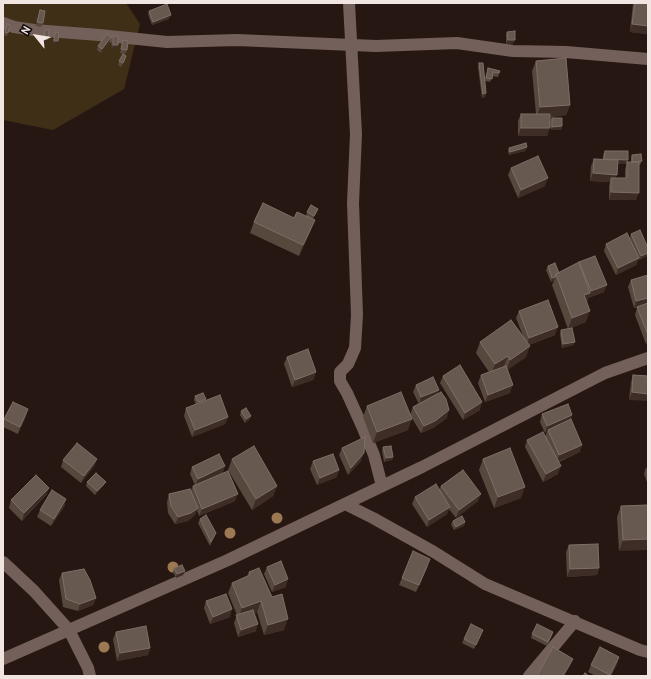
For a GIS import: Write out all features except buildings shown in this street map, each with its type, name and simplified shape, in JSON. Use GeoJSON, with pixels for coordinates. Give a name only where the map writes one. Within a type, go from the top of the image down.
{"type":"FeatureCollection","features":[{"type":"Feature","properties":{"kind":"street"},"geometry":{"type":"LineString","coordinates":[[349,3],[356,134],[353,203],[357,315],[355,348],[348,364],[340,372],[340,381],[347,393],[374,455],[382,486]]}},
{"type":"Feature","properties":{"kind":"street"},"geometry":{"type":"LineString","coordinates":[[3,23],[14,27],[34,30],[167,42],[237,40],[352,46],[457,43],[513,50],[566,52],[648,59]]}},
{"type":"Feature","properties":{"kind":"street"},"geometry":{"type":"LineString","coordinates":[[3,659],[228,560],[382,486],[605,374],[648,358]]}},
{"type":"Feature","properties":{"kind":"street"},"geometry":{"type":"LineString","coordinates":[[344,504],[373,518],[434,552],[485,584],[575,621],[640,650],[648,652]]}},
{"type":"Feature","properties":{"kind":"street"},"geometry":{"type":"LineString","coordinates":[[3,562],[34,591],[69,630],[88,668],[90,676]]}},
{"type":"Feature","properties":{"kind":"street"},"geometry":{"type":"LineString","coordinates":[[529,676],[575,621]]}},
{"type":"Feature","properties":{"kind":"shaded area"},"geometry":{"type":"Polygon","coordinates":[[[3,3],[126,3],[140,24],[124,89],[53,130],[3,120],[3,3]]]}}]}
